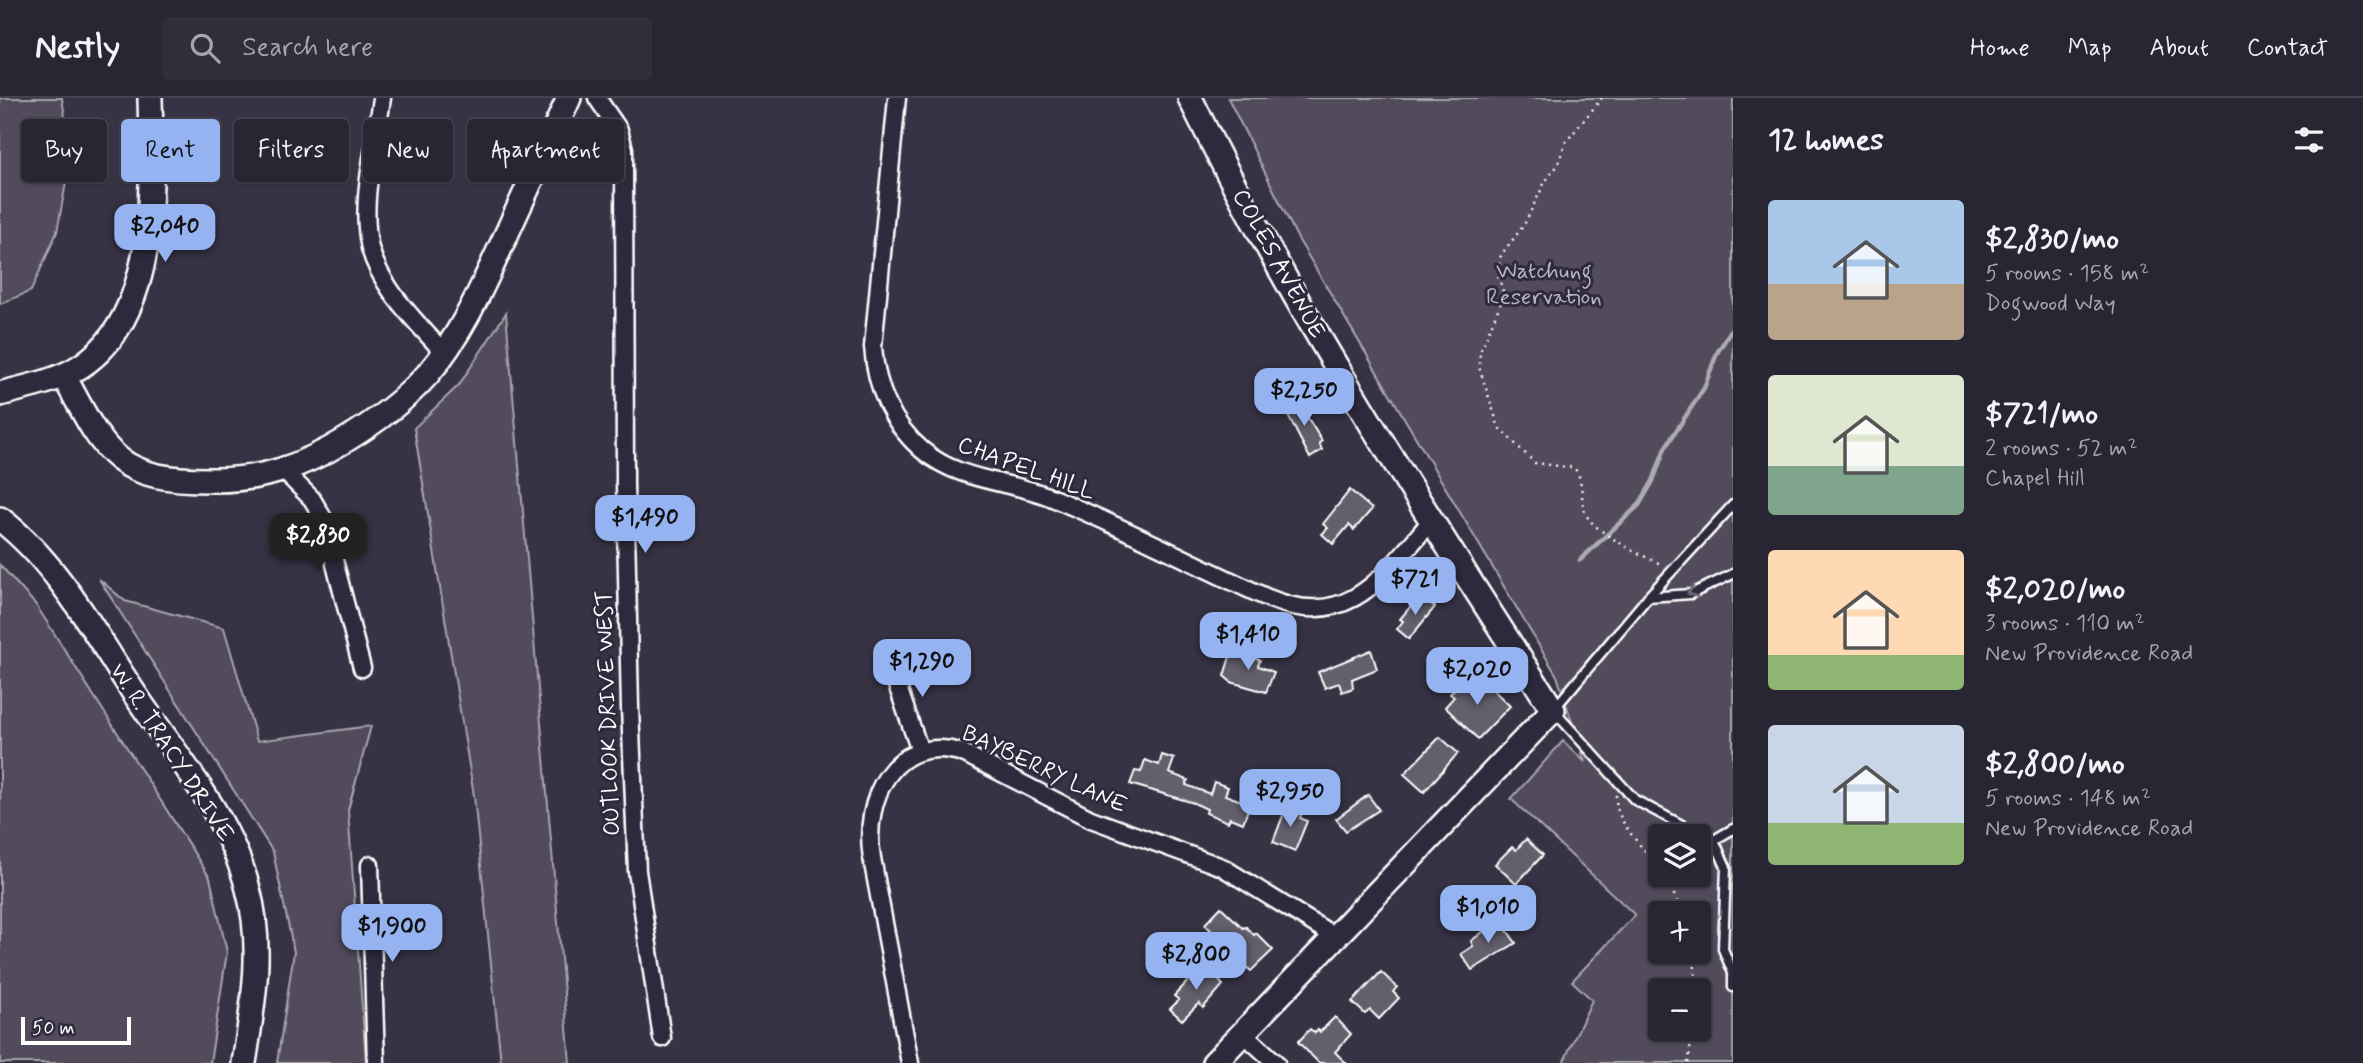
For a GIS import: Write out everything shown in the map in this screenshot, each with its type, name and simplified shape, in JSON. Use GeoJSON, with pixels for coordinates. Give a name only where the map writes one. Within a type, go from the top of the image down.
{"type":"FeatureCollection","features":[{"type":"Feature","properties":{"kind":"street"},"geometry":{"type":"LineString","coordinates":[[0,394],[64,376],[106,345],[126,319],[143,267],[150,174],[150,98]]}},
{"type":"Feature","properties":{"kind":"street"},"geometry":{"type":"LineString","coordinates":[[382,98],[368,200],[367,227],[371,249],[384,279],[401,304],[444,353]]}},
{"type":"Feature","properties":{"kind":"street"},"geometry":{"type":"LineString","coordinates":[[64,376],[100,442],[135,470],[163,479],[189,481],[250,478],[284,471],[340,443],[385,414],[407,395],[444,353],[478,298],[569,98]]}},
{"type":"Feature","properties":{"kind":"street","name":"OUTLOOK DRIVE WEST"},"geometry":{"type":"LineString","coordinates":[[597,98],[619,130],[624,149],[625,484],[635,830],[637,871],[662,1038]]}},
{"type":"Feature","properties":{"kind":"street","name":"CHAPEL HILL"},"geometry":{"type":"LineString","coordinates":[[897,98],[873,347],[877,376],[887,404],[902,429],[923,450],[961,473],[1048,496],[1268,598],[1305,609],[1343,604],[1368,590],[1431,521]]}},
{"type":"Feature","properties":{"kind":"street","name":"COLES AVENUE"},"geometry":{"type":"LineString","coordinates":[[1190,98],[1298,303],[1431,521],[1553,710]]}},
{"type":"Feature","properties":{"kind":"street"},"geometry":{"type":"LineString","coordinates":[[284,471],[312,499],[323,518],[362,668]]}},
{"type":"Feature","properties":{"kind":"street","name":"W. R. TRACY DRIVE"},"geometry":{"type":"LineString","coordinates":[[0,519],[17,532],[56,576],[199,789],[236,856],[248,887],[256,925],[257,965],[244,1063]]}},
{"type":"Feature","properties":{"kind":"street"},"geometry":{"type":"LineString","coordinates":[[888,659],[920,751],[898,763],[889,774],[876,796],[869,825],[872,858],[910,1063]]}},
{"type":"Feature","properties":{"kind":"street"},"geometry":{"type":"LineString","coordinates":[[1214,1063],[1553,710]]}},
{"type":"Feature","properties":{"kind":"street","name":"BAYBERRY LANE"},"geometry":{"type":"LineString","coordinates":[[920,751],[942,749],[963,753],[1091,819],[1222,867],[1334,936]]}},
{"type":"Feature","properties":{"kind":"street"},"geometry":{"type":"LineString","coordinates":[[370,865],[376,1063]]}},
{"type":"Feature","properties":{"kind":"street"},"geometry":{"type":"LineString","coordinates":[[1243,1033],[1276,1063]]}},
{"type":"Feature","properties":{"kind":"lane"},"geometry":{"type":"LineString","coordinates":[[1733,505],[1648,597],[1553,710],[1617,781],[1642,804],[1714,840],[1726,867],[1723,949],[1733,974],[1733,987]]}},
{"type":"Feature","properties":{"kind":"lane"},"geometry":{"type":"LineString","coordinates":[[1648,597],[1691,594],[1733,574]]}},
{"type":"Feature","properties":{"kind":"lane"},"geometry":{"type":"LineString","coordinates":[[1714,840],[1733,829]]}},
{"type":"Feature","properties":{"kind":"path"},"geometry":{"type":"LineString","coordinates":[[1602,98],[1565,143],[1558,165],[1545,182],[1519,234],[1501,255],[1497,272],[1503,291],[1502,300],[1480,352],[1479,368],[1499,428],[1535,463],[1574,468],[1581,482],[1586,515],[1617,541],[1672,570]]}},
{"type":"Feature","properties":{"kind":"path"},"geometry":{"type":"LineString","coordinates":[[1617,781],[1615,802],[1626,827],[1648,854]]}},
{"type":"Feature","properties":{"kind":"path"},"geometry":{"type":"LineString","coordinates":[[1688,1063],[1691,1041]]}},
{"type":"Feature","properties":{"kind":"green space"},"geometry":{"type":"Polygon","coordinates":[[[0,98],[62,98],[65,119],[21,119],[21,182],[66,182],[57,232],[31,291],[0,304],[0,98]]]}},
{"type":"Feature","properties":{"kind":"green space","name":"Watchung Reservation"},"geometry":{"type":"Polygon","coordinates":[[[1228,98],[1733,98],[1733,1063],[1563,1063],[1592,1000],[1572,981],[1635,915],[1511,799],[1563,741],[1585,762],[1557,676],[1297,237],[1228,98]]]}},
{"type":"Feature","properties":{"kind":"green space"},"geometry":{"type":"Polygon","coordinates":[[[506,313],[570,1063],[501,1063],[474,796],[414,428],[459,385],[506,313]]]}},
{"type":"Feature","properties":{"kind":"green space"},"geometry":{"type":"Polygon","coordinates":[[[0,565],[36,605],[210,878],[227,952],[210,1063],[0,1063],[0,565]]]}},
{"type":"Feature","properties":{"kind":"green space"},"geometry":{"type":"Polygon","coordinates":[[[99,579],[125,601],[224,628],[257,741],[371,726],[348,810],[366,1063],[277,1063],[294,952],[273,852],[99,579]]]}},
{"type":"Feature","properties":{"kind":"building"},"geometry":{"type":"Polygon","coordinates":[[[1296,399],[1322,441],[1319,443],[1322,450],[1310,458],[1283,406],[1296,399]]]}},
{"type":"Feature","properties":{"kind":"building"},"geometry":{"type":"Polygon","coordinates":[[[1350,490],[1372,509],[1354,530],[1349,525],[1333,544],[1322,534],[1328,528],[1323,524],[1350,490]]]}},
{"type":"Feature","properties":{"kind":"building"},"geometry":{"type":"Polygon","coordinates":[[[1420,595],[1435,607],[1409,639],[1397,629],[1403,621],[1400,619],[1420,595]]]}},
{"type":"Feature","properties":{"kind":"building"},"geometry":{"type":"Polygon","coordinates":[[[1232,650],[1260,660],[1258,666],[1274,672],[1266,692],[1231,682],[1224,676],[1232,650]]]}},
{"type":"Feature","properties":{"kind":"building"},"geometry":{"type":"Polygon","coordinates":[[[1371,650],[1377,669],[1352,679],[1353,688],[1342,692],[1339,683],[1325,688],[1318,672],[1371,650]]]}},
{"type":"Feature","properties":{"kind":"building"},"geometry":{"type":"Polygon","coordinates":[[[1482,679],[1510,706],[1478,739],[1445,707],[1454,697],[1450,694],[1460,684],[1470,691],[1482,679]]]}},
{"type":"Feature","properties":{"kind":"building"},"geometry":{"type":"Polygon","coordinates":[[[1440,737],[1458,753],[1424,792],[1404,774],[1440,737]]]}},
{"type":"Feature","properties":{"kind":"building"},"geometry":{"type":"Polygon","coordinates":[[[1162,755],[1174,759],[1169,773],[1188,780],[1186,785],[1210,794],[1214,782],[1228,787],[1225,795],[1250,804],[1243,823],[1230,818],[1228,822],[1206,813],[1207,809],[1194,803],[1130,784],[1135,771],[1141,772],[1145,760],[1159,765],[1162,755]]]}},
{"type":"Feature","properties":{"kind":"building"},"geometry":{"type":"Polygon","coordinates":[[[1368,795],[1379,810],[1346,831],[1336,819],[1368,795]]]}},
{"type":"Feature","properties":{"kind":"building"},"geometry":{"type":"Polygon","coordinates":[[[1287,805],[1302,812],[1300,818],[1307,821],[1295,851],[1273,842],[1287,805]]]}},
{"type":"Feature","properties":{"kind":"building"},"geometry":{"type":"Polygon","coordinates":[[[1526,839],[1543,855],[1516,884],[1495,864],[1512,847],[1516,850],[1526,839]]]}},
{"type":"Feature","properties":{"kind":"building"},"geometry":{"type":"Polygon","coordinates":[[[1221,907],[1243,928],[1246,927],[1254,935],[1256,933],[1273,950],[1251,971],[1225,949],[1227,947],[1205,924],[1221,907]]]}},
{"type":"Feature","properties":{"kind":"building"},"geometry":{"type":"Polygon","coordinates":[[[1499,919],[1516,943],[1472,970],[1461,954],[1473,946],[1471,941],[1484,931],[1483,929],[1499,919]]]}},
{"type":"Feature","properties":{"kind":"building"},"geometry":{"type":"Polygon","coordinates":[[[1204,964],[1223,985],[1203,1008],[1199,1003],[1182,1020],[1170,1009],[1179,1000],[1174,996],[1204,964]]]}},
{"type":"Feature","properties":{"kind":"building"},"geometry":{"type":"Polygon","coordinates":[[[1381,972],[1397,987],[1393,992],[1399,998],[1379,1019],[1370,1010],[1365,1014],[1352,1002],[1381,972]]]}},
{"type":"Feature","properties":{"kind":"building"},"geometry":{"type":"Polygon","coordinates":[[[1335,1017],[1351,1034],[1335,1052],[1346,1063],[1319,1063],[1298,1042],[1310,1029],[1315,1033],[1318,1030],[1320,1032],[1335,1017]]]}},
{"type":"Feature","properties":{"kind":"waterway"},"geometry":{"type":"LineString","coordinates":[[1580,560],[1639,505],[1653,481],[1665,448],[1704,388],[1717,353],[1733,327]]}}]}
